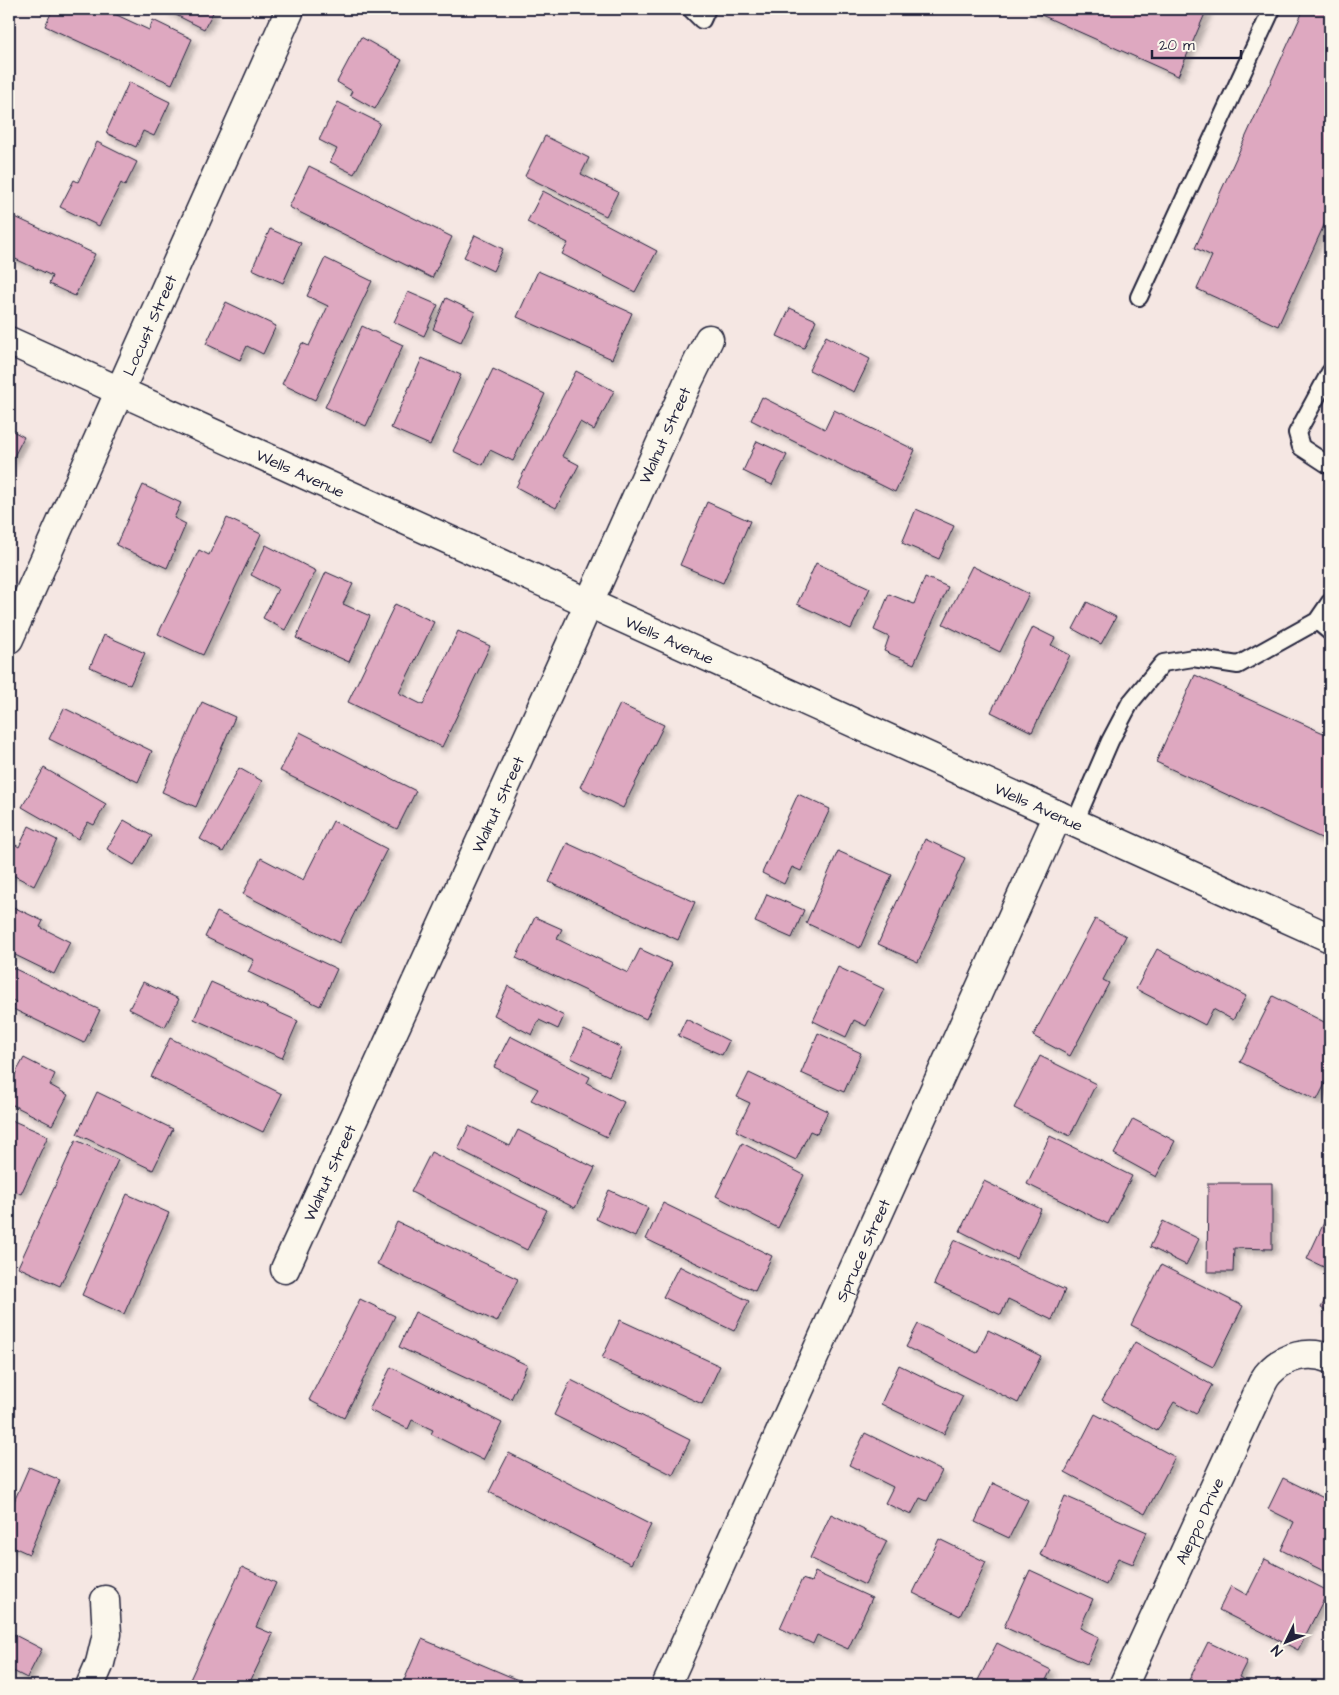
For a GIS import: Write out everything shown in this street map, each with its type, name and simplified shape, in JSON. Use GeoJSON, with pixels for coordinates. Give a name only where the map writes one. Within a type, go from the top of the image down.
{"type":"FeatureCollection","features":[{"type":"Feature","properties":{"kind":"street","name":"Locust Street"},"geometry":{"type":"LineString","coordinates":[[9,639],[289,12]]}},
{"type":"Feature","properties":{"kind":"street","name":"Walnut Street"},"geometry":{"type":"LineString","coordinates":[[285,1269],[709,339]]}},
{"type":"Feature","properties":{"kind":"street","name":"Wells Avenue"},"geometry":{"type":"LineString","coordinates":[[9,341],[1330,938]]}},
{"type":"Feature","properties":{"kind":"street","name":"Spruce Street"},"geometry":{"type":"LineString","coordinates":[[666,1686],[1066,818]]}},
{"type":"Feature","properties":{"kind":"street","name":"Aleppo Drive"},"geometry":{"type":"LineString","coordinates":[[1123,1686],[1268,1374],[1284,1360],[1301,1356],[1322,1356],[1330,1359]]}},
{"type":"Feature","properties":{"kind":"street"},"geometry":{"type":"LineString","coordinates":[[90,1686],[100,1663],[107,1634],[105,1600]]}},
{"type":"Feature","properties":{"kind":"lane"},"geometry":{"type":"LineString","coordinates":[[691,9],[702,20],[707,9]]}},
{"type":"Feature","properties":{"kind":"lane"},"geometry":{"type":"LineString","coordinates":[[1139,297],[1272,9]]}},
{"type":"Feature","properties":{"kind":"lane"},"geometry":{"type":"LineString","coordinates":[[1330,372],[1298,433],[1300,448],[1330,466]]}},
{"type":"Feature","properties":{"kind":"lane"},"geometry":{"type":"LineString","coordinates":[[1066,818],[1130,703],[1164,663],[1193,658],[1238,665],[1317,621],[1330,602]]}},
{"type":"Feature","properties":{"kind":"lane"},"geometry":{"type":"LineString","coordinates":[[1317,621],[1330,632]]}},
{"type":"Feature","properties":{"kind":"building"},"geometry":{"type":"Polygon","coordinates":[[[53,9],[104,9],[149,30],[153,20],[192,39],[172,84],[45,26],[53,9]]]}},
{"type":"Feature","properties":{"kind":"building"},"geometry":{"type":"Polygon","coordinates":[[[164,9],[215,9],[204,29],[164,9]]]}},
{"type":"Feature","properties":{"kind":"building"},"geometry":{"type":"Polygon","coordinates":[[[1028,9],[1207,9],[1178,76],[1028,9]]]}},
{"type":"Feature","properties":{"kind":"building"},"geometry":{"type":"Polygon","coordinates":[[[1304,9],[1323,9],[1330,12],[1330,212],[1278,326],[1197,289],[1212,256],[1195,248],[1304,9]]]}},
{"type":"Feature","properties":{"kind":"building"},"geometry":{"type":"Polygon","coordinates":[[[361,37],[402,60],[375,109],[350,95],[352,91],[337,82],[361,37]]]}},
{"type":"Feature","properties":{"kind":"building"},"geometry":{"type":"Polygon","coordinates":[[[129,82],[170,102],[154,136],[143,131],[136,147],[106,133],[129,82]]]}},
{"type":"Feature","properties":{"kind":"building"},"geometry":{"type":"Polygon","coordinates":[[[338,102],[380,123],[354,174],[330,162],[337,149],[319,140],[338,102]]]}},
{"type":"Feature","properties":{"kind":"building"},"geometry":{"type":"Polygon","coordinates":[[[545,136],[589,158],[581,174],[618,192],[606,216],[525,176],[545,136]]]}},
{"type":"Feature","properties":{"kind":"building"},"geometry":{"type":"Polygon","coordinates":[[[97,142],[137,162],[125,186],[121,183],[99,226],[60,207],[74,180],[78,182],[97,142]]]}},
{"type":"Feature","properties":{"kind":"building"},"geometry":{"type":"Polygon","coordinates":[[[309,166],[452,237],[432,278],[289,207],[309,166]]]}},
{"type":"Feature","properties":{"kind":"building"},"geometry":{"type":"Polygon","coordinates":[[[543,191],[657,251],[635,292],[562,254],[568,243],[527,222],[543,191]]]}},
{"type":"Feature","properties":{"kind":"building"},"geometry":{"type":"Polygon","coordinates":[[[13,216],[95,254],[75,296],[49,284],[52,276],[9,256],[9,224],[13,216]]]}},
{"type":"Feature","properties":{"kind":"building"},"geometry":{"type":"Polygon","coordinates":[[[270,229],[301,243],[283,283],[252,269],[270,229]]]}},
{"type":"Feature","properties":{"kind":"building"},"geometry":{"type":"Polygon","coordinates":[[[475,235],[503,249],[493,271],[464,257],[475,235]]]}},
{"type":"Feature","properties":{"kind":"building"},"geometry":{"type":"Polygon","coordinates":[[[325,258],[372,281],[315,400],[282,384],[302,343],[309,346],[328,306],[307,296],[325,258]]]}},
{"type":"Feature","properties":{"kind":"building"},"geometry":{"type":"Polygon","coordinates":[[[538,271],[632,313],[612,359],[517,317],[538,271]]]}},
{"type":"Feature","properties":{"kind":"building"},"geometry":{"type":"Polygon","coordinates":[[[408,292],[438,305],[424,336],[394,322],[408,292]]]}},
{"type":"Feature","properties":{"kind":"building"},"geometry":{"type":"Polygon","coordinates":[[[446,298],[475,312],[461,342],[433,329],[446,298]]]}},
{"type":"Feature","properties":{"kind":"building"},"geometry":{"type":"Polygon","coordinates":[[[226,302],[276,326],[263,354],[247,346],[240,360],[206,344],[226,302]]]}},
{"type":"Feature","properties":{"kind":"building"},"geometry":{"type":"Polygon","coordinates":[[[790,308],[816,320],[804,348],[777,336],[790,308]]]}},
{"type":"Feature","properties":{"kind":"building"},"geometry":{"type":"Polygon","coordinates":[[[362,326],[403,345],[366,426],[325,407],[362,326]]]}},
{"type":"Feature","properties":{"kind":"building"},"geometry":{"type":"Polygon","coordinates":[[[826,336],[870,359],[854,392],[809,370],[826,336]]]}},
{"type":"Feature","properties":{"kind":"building"},"geometry":{"type":"Polygon","coordinates":[[[422,358],[461,375],[430,445],[391,428],[422,358]]]}},
{"type":"Feature","properties":{"kind":"building"},"geometry":{"type":"Polygon","coordinates":[[[493,369],[545,394],[513,461],[490,450],[483,465],[453,451],[493,369]]]}},
{"type":"Feature","properties":{"kind":"building"},"geometry":{"type":"Polygon","coordinates":[[[576,371],[614,391],[594,430],[580,422],[562,456],[579,465],[556,508],[516,487],[576,371]]]}},
{"type":"Feature","properties":{"kind":"building"},"geometry":{"type":"Polygon","coordinates":[[[762,397],[825,429],[834,410],[915,450],[895,492],[751,420],[762,397]]]}},
{"type":"Feature","properties":{"kind":"building"},"geometry":{"type":"Polygon","coordinates":[[[9,429],[24,437],[9,466],[9,429]]]}},
{"type":"Feature","properties":{"kind":"building"},"geometry":{"type":"Polygon","coordinates":[[[757,441],[787,455],[772,485],[743,471],[757,441]]]}},
{"type":"Feature","properties":{"kind":"building"},"geometry":{"type":"Polygon","coordinates":[[[143,485],[181,503],[174,518],[186,524],[167,568],[116,545],[143,485]]]}},
{"type":"Feature","properties":{"kind":"building"},"geometry":{"type":"Polygon","coordinates":[[[707,502],[750,521],[723,583],[680,565],[707,502]]]}},
{"type":"Feature","properties":{"kind":"building"},"geometry":{"type":"Polygon","coordinates":[[[916,509],[954,526],[939,559],[902,543],[916,509]]]}},
{"type":"Feature","properties":{"kind":"building"},"geometry":{"type":"Polygon","coordinates":[[[227,518],[261,534],[203,655],[158,634],[199,550],[209,555],[227,518]]]}},
{"type":"Feature","properties":{"kind":"building"},"geometry":{"type":"Polygon","coordinates":[[[266,545],[316,571],[285,630],[263,618],[278,589],[251,575],[266,545]]]}},
{"type":"Feature","properties":{"kind":"building"},"geometry":{"type":"Polygon","coordinates":[[[816,563],[870,588],[851,629],[797,604],[816,563]]]}},
{"type":"Feature","properties":{"kind":"building"},"geometry":{"type":"Polygon","coordinates":[[[972,566],[1029,594],[1000,652],[943,624],[972,566]]]}},
{"type":"Feature","properties":{"kind":"building"},"geometry":{"type":"Polygon","coordinates":[[[326,572],[353,584],[343,604],[370,616],[349,662],[296,638],[326,572]]]}},
{"type":"Feature","properties":{"kind":"building"},"geometry":{"type":"Polygon","coordinates":[[[925,577],[948,587],[914,664],[884,651],[889,637],[874,630],[889,594],[914,604],[925,577]]]}},
{"type":"Feature","properties":{"kind":"building"},"geometry":{"type":"Polygon","coordinates":[[[1087,602],[1116,617],[1101,644],[1073,629],[1087,602]]]}},
{"type":"Feature","properties":{"kind":"building"},"geometry":{"type":"Polygon","coordinates":[[[395,604],[434,622],[399,693],[423,705],[458,631],[490,646],[442,747],[348,702],[395,604]]]}},
{"type":"Feature","properties":{"kind":"building"},"geometry":{"type":"Polygon","coordinates":[[[1033,627],[1055,638],[1051,645],[1070,655],[1032,732],[991,712],[1033,627]]]}},
{"type":"Feature","properties":{"kind":"building"},"geometry":{"type":"Polygon","coordinates":[[[104,635],[145,653],[130,685],[90,667],[104,635]]]}},
{"type":"Feature","properties":{"kind":"building"},"geometry":{"type":"Polygon","coordinates":[[[1195,675],[1330,736],[1330,842],[1156,762],[1195,675]]]}},
{"type":"Feature","properties":{"kind":"building"},"geometry":{"type":"Polygon","coordinates":[[[202,702],[235,717],[196,807],[162,792],[202,702]]]}},
{"type":"Feature","properties":{"kind":"building"},"geometry":{"type":"Polygon","coordinates":[[[620,704],[664,725],[623,808],[580,787],[620,704]]]}},
{"type":"Feature","properties":{"kind":"building"},"geometry":{"type":"Polygon","coordinates":[[[64,708],[152,751],[138,782],[49,739],[64,708]]]}},
{"type":"Feature","properties":{"kind":"building"},"geometry":{"type":"Polygon","coordinates":[[[300,732],[416,791],[397,829],[280,771],[300,732]]]}},
{"type":"Feature","properties":{"kind":"building"},"geometry":{"type":"Polygon","coordinates":[[[44,768],[106,804],[94,825],[88,822],[78,839],[22,807],[44,768]]]}},
{"type":"Feature","properties":{"kind":"building"},"geometry":{"type":"Polygon","coordinates":[[[239,768],[262,781],[223,852],[200,839],[239,768]]]}},
{"type":"Feature","properties":{"kind":"building"},"geometry":{"type":"Polygon","coordinates":[[[798,794],[830,809],[801,871],[792,867],[784,884],[762,873],[798,794]]]}},
{"type":"Feature","properties":{"kind":"building"},"geometry":{"type":"Polygon","coordinates":[[[124,820],[152,836],[134,865],[107,849],[124,820]]]}},
{"type":"Feature","properties":{"kind":"building"},"geometry":{"type":"Polygon","coordinates":[[[333,821],[387,849],[339,943],[243,894],[261,858],[303,880],[333,821]]]}},
{"type":"Feature","properties":{"kind":"building"},"geometry":{"type":"Polygon","coordinates":[[[29,826],[57,840],[34,886],[9,873],[9,841],[19,847],[29,826]]]}},
{"type":"Feature","properties":{"kind":"building"},"geometry":{"type":"Polygon","coordinates":[[[925,839],[965,858],[918,962],[878,944],[925,839]]]}},
{"type":"Feature","properties":{"kind":"building"},"geometry":{"type":"Polygon","coordinates":[[[567,843],[695,902],[678,940],[549,882],[567,843]]]}},
{"type":"Feature","properties":{"kind":"building"},"geometry":{"type":"Polygon","coordinates":[[[838,851],[892,875],[860,948],[806,923],[838,851]]]}},
{"type":"Feature","properties":{"kind":"building"},"geometry":{"type":"Polygon","coordinates":[[[767,894],[804,910],[792,938],[755,922],[767,894]]]}},
{"type":"Feature","properties":{"kind":"building"},"geometry":{"type":"Polygon","coordinates":[[[9,905],[43,921],[40,927],[70,942],[54,974],[9,952],[9,905]]]}},
{"type":"Feature","properties":{"kind":"building"},"geometry":{"type":"Polygon","coordinates":[[[217,912],[337,969],[320,1006],[248,972],[254,960],[205,937],[217,912]]]}},
{"type":"Feature","properties":{"kind":"building"},"geometry":{"type":"Polygon","coordinates":[[[535,917],[562,929],[557,939],[628,973],[640,949],[672,964],[646,1019],[516,958],[535,917]]]}},
{"type":"Feature","properties":{"kind":"building"},"geometry":{"type":"Polygon","coordinates":[[[1095,919],[1126,936],[1103,980],[1109,983],[1070,1056],[1033,1036],[1095,919]]]}},
{"type":"Feature","properties":{"kind":"building"},"geometry":{"type":"Polygon","coordinates":[[[1157,949],[1246,996],[1233,1020],[1213,1009],[1205,1025],[1136,989],[1157,949]]]}},
{"type":"Feature","properties":{"kind":"building"},"geometry":{"type":"Polygon","coordinates":[[[9,966],[100,1010],[84,1043],[13,1009],[16,1002],[9,999],[9,966]]]}},
{"type":"Feature","properties":{"kind":"building"},"geometry":{"type":"Polygon","coordinates":[[[838,967],[884,989],[866,1026],[854,1020],[846,1037],[813,1021],[838,967]]]}},
{"type":"Feature","properties":{"kind":"building"},"geometry":{"type":"Polygon","coordinates":[[[143,982],[179,999],[165,1027],[129,1009],[143,982]]]}},
{"type":"Feature","properties":{"kind":"building"},"geometry":{"type":"Polygon","coordinates":[[[211,982],[298,1021],[282,1058],[194,1019],[211,982]]]}},
{"type":"Feature","properties":{"kind":"building"},"geometry":{"type":"Polygon","coordinates":[[[508,986],[564,1016],[558,1029],[539,1020],[532,1035],[494,1015],[508,986]]]}},
{"type":"Feature","properties":{"kind":"building"},"geometry":{"type":"Polygon","coordinates":[[[1273,996],[1330,1025],[1330,1074],[1317,1100],[1240,1062],[1273,996]]]}},
{"type":"Feature","properties":{"kind":"building"},"geometry":{"type":"Polygon","coordinates":[[[686,1019],[729,1041],[722,1055],[678,1036],[686,1019]]]}},
{"type":"Feature","properties":{"kind":"building"},"geometry":{"type":"Polygon","coordinates":[[[584,1030],[622,1048],[609,1076],[571,1058],[584,1030]]]}},
{"type":"Feature","properties":{"kind":"building"},"geometry":{"type":"Polygon","coordinates":[[[818,1033],[861,1053],[844,1092],[801,1073],[818,1033]]]}},
{"type":"Feature","properties":{"kind":"building"},"geometry":{"type":"Polygon","coordinates":[[[510,1036],[590,1077],[587,1083],[624,1102],[607,1137],[531,1100],[538,1089],[494,1067],[510,1036]]]}},
{"type":"Feature","properties":{"kind":"building"},"geometry":{"type":"Polygon","coordinates":[[[170,1038],[282,1094],[263,1132],[151,1077],[170,1038]]]}},
{"type":"Feature","properties":{"kind":"building"},"geometry":{"type":"Polygon","coordinates":[[[1040,1056],[1096,1084],[1070,1136],[1014,1108],[1040,1056]]]}},
{"type":"Feature","properties":{"kind":"building"},"geometry":{"type":"Polygon","coordinates":[[[24,1058],[55,1074],[50,1085],[68,1095],[52,1125],[9,1103],[9,1073],[14,1076],[24,1058]]]}},
{"type":"Feature","properties":{"kind":"building"},"geometry":{"type":"Polygon","coordinates":[[[749,1073],[828,1111],[817,1134],[810,1131],[796,1160],[736,1131],[750,1103],[737,1097],[749,1073]]]}},
{"type":"Feature","properties":{"kind":"building"},"geometry":{"type":"Polygon","coordinates":[[[97,1092],[173,1129],[153,1170],[77,1134],[97,1092]]]}},
{"type":"Feature","properties":{"kind":"building"},"geometry":{"type":"Polygon","coordinates":[[[9,1119],[48,1136],[21,1194],[9,1188],[9,1119]]]}},
{"type":"Feature","properties":{"kind":"building"},"geometry":{"type":"Polygon","coordinates":[[[1133,1119],[1175,1141],[1156,1177],[1114,1154],[1133,1119]]]}},
{"type":"Feature","properties":{"kind":"building"},"geometry":{"type":"Polygon","coordinates":[[[469,1126],[510,1146],[518,1130],[595,1168],[575,1208],[458,1149],[469,1126]]]}},
{"type":"Feature","properties":{"kind":"building"},"geometry":{"type":"Polygon","coordinates":[[[1050,1136],[1132,1176],[1108,1224],[1027,1184],[1050,1136]]]}},
{"type":"Feature","properties":{"kind":"building"},"geometry":{"type":"Polygon","coordinates":[[[76,1140],[118,1160],[60,1286],[18,1267],[76,1140]]]}},
{"type":"Feature","properties":{"kind":"building"},"geometry":{"type":"Polygon","coordinates":[[[742,1143],[804,1175],[778,1228],[716,1196],[742,1143]]]}},
{"type":"Feature","properties":{"kind":"building"},"geometry":{"type":"Polygon","coordinates":[[[431,1152],[547,1210],[527,1250],[411,1192],[431,1152]]]}},
{"type":"Feature","properties":{"kind":"building"},"geometry":{"type":"Polygon","coordinates":[[[984,1181],[1041,1209],[1016,1259],[960,1231],[984,1181]]]}},
{"type":"Feature","properties":{"kind":"building"},"geometry":{"type":"Polygon","coordinates":[[[1208,1183],[1272,1183],[1272,1249],[1234,1248],[1233,1272],[1207,1272],[1208,1183]]]}},
{"type":"Feature","properties":{"kind":"building"},"geometry":{"type":"Polygon","coordinates":[[[609,1190],[648,1208],[635,1237],[596,1219],[609,1190]]]}},
{"type":"Feature","properties":{"kind":"building"},"geometry":{"type":"Polygon","coordinates":[[[127,1194],[169,1213],[124,1314],[82,1295],[127,1194]]]}},
{"type":"Feature","properties":{"kind":"building"},"geometry":{"type":"Polygon","coordinates":[[[663,1203],[772,1256],[755,1291],[646,1239],[663,1203]]]}},
{"type":"Feature","properties":{"kind":"building"},"geometry":{"type":"Polygon","coordinates":[[[1330,1212],[1330,1270],[1307,1259],[1330,1212]]]}},
{"type":"Feature","properties":{"kind":"building"},"geometry":{"type":"Polygon","coordinates":[[[1163,1221],[1199,1239],[1186,1265],[1150,1247],[1163,1221]]]}},
{"type":"Feature","properties":{"kind":"building"},"geometry":{"type":"Polygon","coordinates":[[[397,1222],[518,1279],[497,1322],[377,1264],[397,1222]]]}},
{"type":"Feature","properties":{"kind":"building"},"geometry":{"type":"Polygon","coordinates":[[[954,1240],[1065,1290],[1052,1320],[1008,1299],[1001,1315],[934,1284],[954,1240]]]}},
{"type":"Feature","properties":{"kind":"building"},"geometry":{"type":"Polygon","coordinates":[[[1161,1265],[1243,1306],[1213,1367],[1131,1325],[1161,1265]]]}},
{"type":"Feature","properties":{"kind":"building"},"geometry":{"type":"Polygon","coordinates":[[[679,1266],[749,1301],[734,1331],[663,1297],[679,1266]]]}},
{"type":"Feature","properties":{"kind":"building"},"geometry":{"type":"Polygon","coordinates":[[[1330,1288],[1330,1313],[1321,1308],[1330,1288]]]}},
{"type":"Feature","properties":{"kind":"building"},"geometry":{"type":"Polygon","coordinates":[[[360,1299],[395,1316],[344,1418],[309,1400],[360,1299]]]}},
{"type":"Feature","properties":{"kind":"building"},"geometry":{"type":"Polygon","coordinates":[[[415,1312],[527,1365],[511,1399],[399,1347],[415,1312]]]}},
{"type":"Feature","properties":{"kind":"building"},"geometry":{"type":"Polygon","coordinates":[[[620,1320],[720,1366],[702,1404],[602,1358],[620,1320]]]}},
{"type":"Feature","properties":{"kind":"building"},"geometry":{"type":"Polygon","coordinates":[[[918,1324],[977,1353],[988,1330],[1041,1356],[1018,1403],[906,1347],[918,1324]]]}},
{"type":"Feature","properties":{"kind":"building"},"geometry":{"type":"Polygon","coordinates":[[[1135,1342],[1212,1385],[1196,1414],[1174,1402],[1157,1431],[1102,1400],[1135,1342]]]}},
{"type":"Feature","properties":{"kind":"building"},"geometry":{"type":"Polygon","coordinates":[[[899,1365],[963,1396],[944,1434],[881,1404],[899,1365]]]}},
{"type":"Feature","properties":{"kind":"building"},"geometry":{"type":"Polygon","coordinates":[[[391,1367],[502,1423],[483,1460],[431,1434],[433,1430],[412,1420],[408,1429],[369,1410],[391,1367]]]}},
{"type":"Feature","properties":{"kind":"building"},"geometry":{"type":"Polygon","coordinates":[[[571,1380],[690,1440],[673,1475],[554,1415],[571,1380]]]}},
{"type":"Feature","properties":{"kind":"building"},"geometry":{"type":"Polygon","coordinates":[[[1095,1414],[1175,1457],[1145,1514],[1065,1472],[1095,1414]]]}},
{"type":"Feature","properties":{"kind":"building"},"geometry":{"type":"Polygon","coordinates":[[[865,1433],[942,1471],[927,1501],[920,1498],[911,1515],[885,1503],[893,1487],[849,1465],[865,1433]]]}},
{"type":"Feature","properties":{"kind":"building"},"geometry":{"type":"Polygon","coordinates":[[[509,1453],[651,1525],[631,1564],[489,1492],[509,1453]]]}},
{"type":"Feature","properties":{"kind":"building"},"geometry":{"type":"Polygon","coordinates":[[[29,1467],[60,1480],[29,1554],[9,1545],[9,1513],[29,1467]]]}},
{"type":"Feature","properties":{"kind":"building"},"geometry":{"type":"Polygon","coordinates":[[[1283,1478],[1330,1501],[1330,1574],[1281,1550],[1294,1522],[1268,1509],[1283,1478]]]}},
{"type":"Feature","properties":{"kind":"building"},"geometry":{"type":"Polygon","coordinates":[[[993,1483],[1028,1500],[1009,1538],[975,1522],[993,1483]]]}},
{"type":"Feature","properties":{"kind":"building"},"geometry":{"type":"Polygon","coordinates":[[[1065,1496],[1147,1532],[1133,1564],[1118,1558],[1106,1585],[1040,1555],[1065,1496]]]}},
{"type":"Feature","properties":{"kind":"building"},"geometry":{"type":"Polygon","coordinates":[[[831,1514],[887,1541],[865,1585],[810,1558],[831,1514]]]}},
{"type":"Feature","properties":{"kind":"building"},"geometry":{"type":"Polygon","coordinates":[[[939,1539],[986,1562],[960,1616],[913,1593],[939,1539]]]}},
{"type":"Feature","properties":{"kind":"building"},"geometry":{"type":"Polygon","coordinates":[[[1265,1559],[1328,1591],[1298,1650],[1219,1610],[1231,1586],[1247,1595],[1265,1559]]]}},
{"type":"Feature","properties":{"kind":"building"},"geometry":{"type":"Polygon","coordinates":[[[242,1567],[276,1583],[256,1627],[273,1634],[248,1686],[187,1686],[242,1567]]]}},
{"type":"Feature","properties":{"kind":"building"},"geometry":{"type":"Polygon","coordinates":[[[1030,1570],[1093,1599],[1080,1628],[1099,1637],[1087,1664],[1004,1627],[1030,1570]]]}},
{"type":"Feature","properties":{"kind":"building"},"geometry":{"type":"Polygon","coordinates":[[[815,1572],[872,1598],[848,1649],[817,1635],[813,1644],[780,1628],[802,1579],[811,1582],[815,1572]]]}},
{"type":"Feature","properties":{"kind":"building"},"geometry":{"type":"Polygon","coordinates":[[[9,1632],[42,1649],[27,1678],[9,1669],[9,1632]]]}},
{"type":"Feature","properties":{"kind":"building"},"geometry":{"type":"Polygon","coordinates":[[[422,1639],[532,1686],[404,1686],[402,1685],[422,1639]]]}},
{"type":"Feature","properties":{"kind":"building"},"geometry":{"type":"Polygon","coordinates":[[[1208,1642],[1247,1661],[1239,1677],[1255,1685],[1186,1686],[1208,1642]]]}},
{"type":"Feature","properties":{"kind":"building"},"geometry":{"type":"Polygon","coordinates":[[[997,1643],[1051,1670],[1043,1686],[975,1686],[997,1643]]]}},
{"type":"Feature","properties":{"kind":"building"},"geometry":{"type":"Polygon","coordinates":[[[1277,1679],[1293,1686],[1274,1686],[1277,1679]]]}}]}
